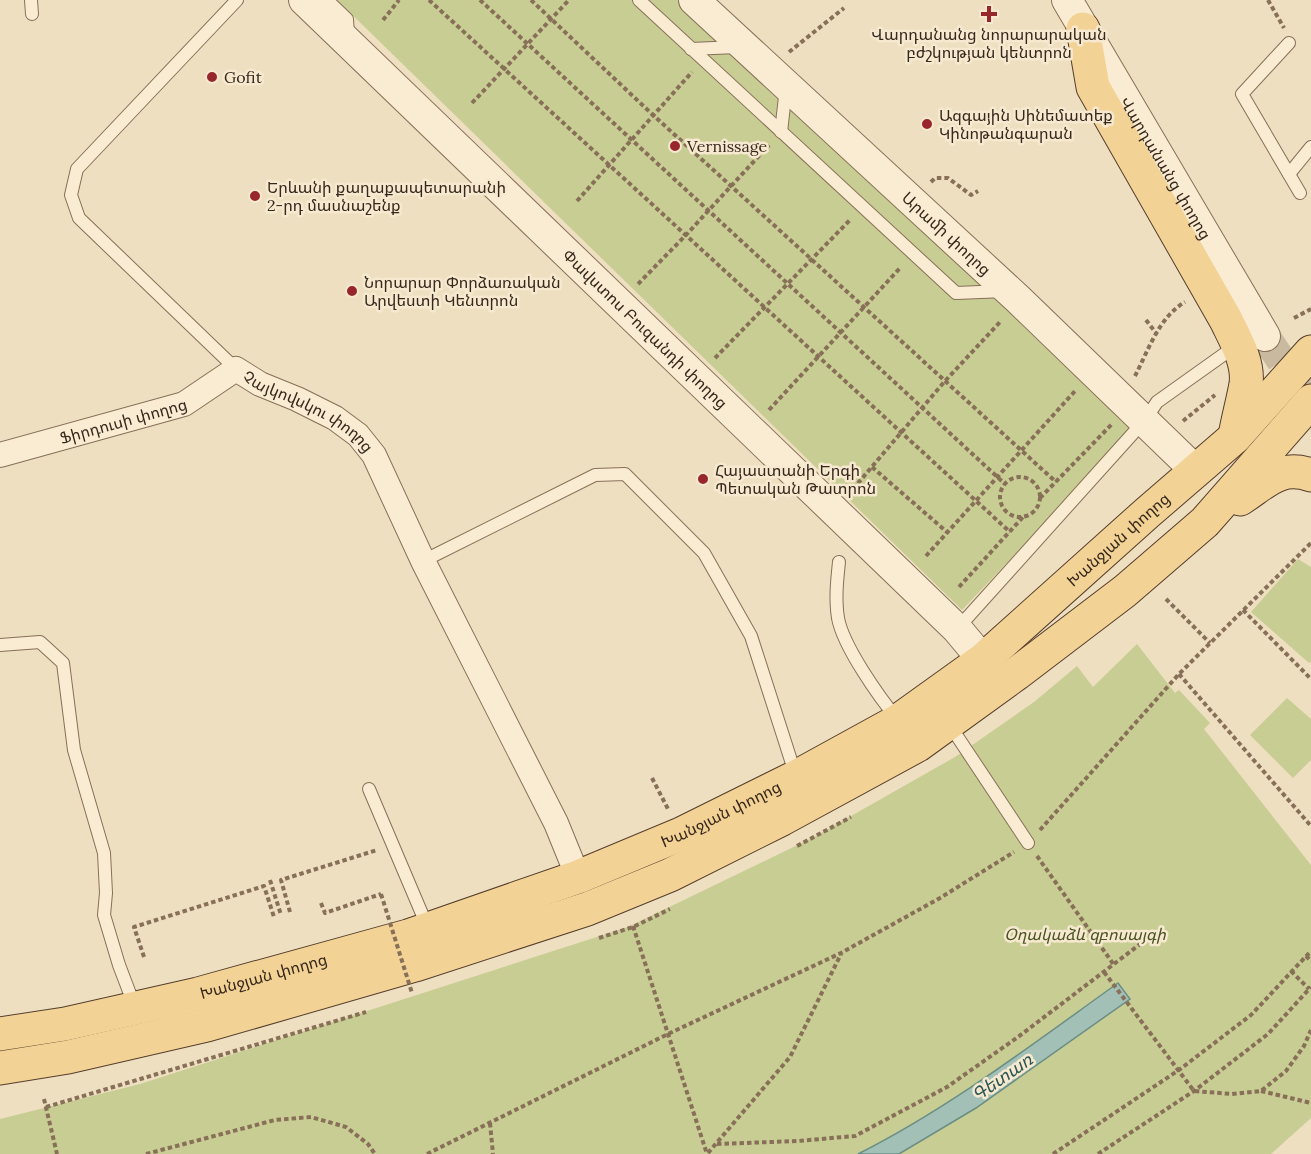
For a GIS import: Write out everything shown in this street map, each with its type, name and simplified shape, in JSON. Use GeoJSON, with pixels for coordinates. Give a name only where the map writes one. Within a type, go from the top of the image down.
{"type":"FeatureCollection","features":[{"type":"Feature","properties":{"kind":"main road"},"geometry":{"type":"LineString","coordinates":[[1083,29],[1093,87],[1226,320],[1251,340],[1245,366],[1246,384],[1235,437]]}},
{"type":"Feature","properties":{"kind":"main road","name":"Խանջյան փողոց"},"geometry":{"type":"LineString","coordinates":[[0,1034],[65,1024],[198,994],[429,929],[578,877],[681,834],[796,777],[898,721],[983,660],[1235,437],[1311,352]]}},
{"type":"Feature","properties":{"kind":"main road","name":"Խանջյան փողոց"},"geometry":{"type":"LineString","coordinates":[[0,1068],[68,1057],[207,1025],[427,961],[586,909],[670,875],[782,819],[918,745],[1125,591],[1206,522],[1311,402]]}},
{"type":"Feature","properties":{"kind":"main road"},"geometry":{"type":"LineString","coordinates":[[1206,522],[1277,474],[1293,470],[1311,476]]}},
{"type":"Feature","properties":{"kind":"street","name":"Փավստոս Բուզանդի փողոց"},"geometry":{"type":"LineString","coordinates":[[304,0],[957,629],[983,660]]}},
{"type":"Feature","properties":{"kind":"street","name":"Արամի փողոց"},"geometry":{"type":"LineString","coordinates":[[694,0],[1014,296],[1196,471]]}},
{"type":"Feature","properties":{"kind":"street"},"geometry":{"type":"LineString","coordinates":[[1067,0],[1083,29]]}},
{"type":"Feature","properties":{"kind":"street","name":"Ֆիրդուսի փողոց"},"geometry":{"type":"LineString","coordinates":[[0,455],[184,404],[236,369]]}},
{"type":"Feature","properties":{"kind":"street","name":"Չայկովսկու փողոց"},"geometry":{"type":"LineString","coordinates":[[236,369],[260,384],[335,418],[358,435],[374,455],[423,561],[556,823],[578,877]]}},
{"type":"Feature","properties":{"kind":"lane"},"geometry":{"type":"LineString","coordinates":[[31,0],[32,14]]}},
{"type":"Feature","properties":{"kind":"lane","name":"Չայկովսկու փողոց"},"geometry":{"type":"LineString","coordinates":[[236,369],[79,218],[71,195],[77,169],[237,0]]}},
{"type":"Feature","properties":{"kind":"lane"},"geometry":{"type":"LineString","coordinates":[[327,0],[347,19],[349,43]]}},
{"type":"Feature","properties":{"kind":"lane"},"geometry":{"type":"LineString","coordinates":[[639,0],[956,293],[1014,296]]}},
{"type":"Feature","properties":{"kind":"lane"},"geometry":{"type":"LineString","coordinates":[[1289,43],[1242,94],[1300,193]]}},
{"type":"Feature","properties":{"kind":"lane"},"geometry":{"type":"LineString","coordinates":[[691,49],[744,46]]}},
{"type":"Feature","properties":{"kind":"lane"},"geometry":{"type":"LineString","coordinates":[[781,132],[786,85]]}},
{"type":"Feature","properties":{"kind":"lane"},"geometry":{"type":"LineString","coordinates":[[1289,174],[1311,147]]}},
{"type":"Feature","properties":{"kind":"lane"},"geometry":{"type":"LineString","coordinates":[[957,629],[1137,413],[1251,340]]}},
{"type":"Feature","properties":{"kind":"lane"},"geometry":{"type":"LineString","coordinates":[[423,561],[595,475],[625,474],[704,553],[751,636],[796,777]]}},
{"type":"Feature","properties":{"kind":"lane"},"geometry":{"type":"LineString","coordinates":[[839,562],[836,597],[838,620],[844,638],[883,702],[898,721]]}},
{"type":"Feature","properties":{"kind":"lane"},"geometry":{"type":"LineString","coordinates":[[0,645],[40,642],[63,663],[74,750],[104,853],[106,893],[104,915],[118,965],[135,1008]]}},
{"type":"Feature","properties":{"kind":"lane"},"geometry":{"type":"LineString","coordinates":[[948,723],[1028,843]]}},
{"type":"Feature","properties":{"kind":"lane"},"geometry":{"type":"LineString","coordinates":[[369,789],[429,929]]}},
{"type":"Feature","properties":{"kind":"path"},"geometry":{"type":"LineString","coordinates":[[382,20],[399,0]]}},
{"type":"Feature","properties":{"kind":"path"},"geometry":{"type":"LineString","coordinates":[[429,0],[1010,532]]}},
{"type":"Feature","properties":{"kind":"path"},"geometry":{"type":"LineString","coordinates":[[480,0],[1005,484]]}},
{"type":"Feature","properties":{"kind":"path"},"geometry":{"type":"LineString","coordinates":[[531,0],[653,116],[1056,482]]}},
{"type":"Feature","properties":{"kind":"path"},"geometry":{"type":"LineString","coordinates":[[472,103],[569,0]]}},
{"type":"Feature","properties":{"kind":"path"},"geometry":{"type":"LineString","coordinates":[[1268,0],[1283,24],[1289,43]]}},
{"type":"Feature","properties":{"kind":"path"},"geometry":{"type":"LineString","coordinates":[[786,55],[844,8]]}},
{"type":"Feature","properties":{"kind":"path"},"geometry":{"type":"LineString","coordinates":[[577,201],[703,60]]}},
{"type":"Feature","properties":{"kind":"path"},"geometry":{"type":"LineString","coordinates":[[638,284],[781,132]]}},
{"type":"Feature","properties":{"kind":"path"},"geometry":{"type":"LineString","coordinates":[[936,178],[948,178],[971,195],[978,191]]}},
{"type":"Feature","properties":{"kind":"path"},"geometry":{"type":"LineString","coordinates":[[714,358],[863,207]]}},
{"type":"Feature","properties":{"kind":"path"},"geometry":{"type":"LineString","coordinates":[[769,410],[913,254]]}},
{"type":"Feature","properties":{"kind":"path"},"geometry":{"type":"LineString","coordinates":[[853,489],[1014,296]]}},
{"type":"Feature","properties":{"kind":"path"},"geometry":{"type":"LineString","coordinates":[[959,587],[1023,517],[1035,510],[1040,498],[1056,482],[1137,413],[1133,381],[1156,333],[1174,308]]}},
{"type":"Feature","properties":{"kind":"path"},"geometry":{"type":"LineString","coordinates":[[1294,318],[1311,309]]}},
{"type":"Feature","properties":{"kind":"path"},"geometry":{"type":"LineString","coordinates":[[1146,320],[1156,333]]}},
{"type":"Feature","properties":{"kind":"path"},"geometry":{"type":"LineString","coordinates":[[926,556],[975,499],[1022,451],[1093,371]]}},
{"type":"Feature","properties":{"kind":"path"},"geometry":{"type":"LineString","coordinates":[[1183,421],[1222,389]]}},
{"type":"Feature","properties":{"kind":"path"},"geometry":{"type":"LineString","coordinates":[[872,467],[947,532]]}},
{"type":"Feature","properties":{"kind":"path"},"geometry":{"type":"LineString","coordinates":[[1023,517],[1010,514],[1002,504],[1001,491],[1005,484],[1014,478],[1027,479],[1037,486],[1040,498]]}},
{"type":"Feature","properties":{"kind":"path"},"geometry":{"type":"LineString","coordinates":[[1040,830],[1179,674],[1311,543]]}},
{"type":"Feature","properties":{"kind":"path"},"geometry":{"type":"LineString","coordinates":[[1166,599],[1210,643]]}},
{"type":"Feature","properties":{"kind":"path"},"geometry":{"type":"LineString","coordinates":[[1243,610],[1311,679]]}},
{"type":"Feature","properties":{"kind":"path"},"geometry":{"type":"LineString","coordinates":[[1179,674],[1311,826]]}},
{"type":"Feature","properties":{"kind":"path"},"geometry":{"type":"LineString","coordinates":[[427,1154],[670,1033],[841,953],[940,898],[1028,843],[1114,965]]}},
{"type":"Feature","properties":{"kind":"path"},"geometry":{"type":"LineString","coordinates":[[290,912],[281,880],[383,849]]}},
{"type":"Feature","properties":{"kind":"path"},"geometry":{"type":"LineString","coordinates":[[270,880],[281,915]]}},
{"type":"Feature","properties":{"kind":"path"},"geometry":{"type":"LineString","coordinates":[[144,957],[134,927],[264,886],[274,917]]}},
{"type":"Feature","properties":{"kind":"path"},"geometry":{"type":"LineString","coordinates":[[321,903],[325,913],[381,894],[412,993]]}},
{"type":"Feature","properties":{"kind":"path"},"geometry":{"type":"LineString","coordinates":[[622,894],[670,1033],[707,1154],[790,1057],[841,953]]}},
{"type":"Feature","properties":{"kind":"path"},"geometry":{"type":"LineString","coordinates":[[717,1144],[855,1136],[947,1087],[1018,1037],[1156,932]]}},
{"type":"Feature","properties":{"kind":"path"},"geometry":{"type":"LineString","coordinates":[[1053,1154],[1179,1071],[1251,1015],[1311,951]]}},
{"type":"Feature","properties":{"kind":"path"},"geometry":{"type":"LineString","coordinates":[[1306,956],[1311,962]]}},
{"type":"Feature","properties":{"kind":"path"},"geometry":{"type":"LineString","coordinates":[[1098,1154],[1194,1091],[1268,1034],[1310,988],[1291,971]]}},
{"type":"Feature","properties":{"kind":"path"},"geometry":{"type":"LineString","coordinates":[[1104,972],[1194,1091],[1232,1095],[1261,1091],[1311,1103]]}},
{"type":"Feature","properties":{"kind":"path"},"geometry":{"type":"LineString","coordinates":[[46,1107],[370,1011]]}},
{"type":"Feature","properties":{"kind":"path"},"geometry":{"type":"LineString","coordinates":[[1261,1091],[1286,1071],[1304,1046],[1311,1030]]}},
{"type":"Feature","properties":{"kind":"path"},"geometry":{"type":"LineString","coordinates":[[144,1071],[146,1077]]}},
{"type":"Feature","properties":{"kind":"path"},"geometry":{"type":"LineString","coordinates":[[44,1099],[57,1154]]}},
{"type":"Feature","properties":{"kind":"path"},"geometry":{"type":"LineString","coordinates":[[146,1154],[275,1120],[311,1117],[346,1127],[368,1144],[375,1154]]}},
{"type":"Feature","properties":{"kind":"path"},"geometry":{"type":"LineString","coordinates":[[490,1123],[493,1154]]}},
{"type":"Feature","properties":{"kind":"green space","name":"Vernissage"},"geometry":{"type":"Polygon","coordinates":[[[337,0],[680,0],[1136,427],[962,610],[337,0]]]}},
{"type":"Feature","properties":{"kind":"green space"},"geometry":{"type":"Polygon","coordinates":[[[1298,559],[1311,567],[1311,661],[1309,663],[1251,612],[1298,559]]]}},
{"type":"Feature","properties":{"kind":"green space","name":"Օղակաձև զբոսայգի"},"geometry":{"type":"Polygon","coordinates":[[[1137,644],[1175,693],[1179,690],[1210,723],[1204,729],[1311,865],[1311,1118],[1271,1154],[0,1154],[0,1119],[140,1084],[628,927],[814,837],[955,757],[1034,702],[1077,666],[1093,687],[1137,644]]]}},
{"type":"Feature","properties":{"kind":"green space"},"geometry":{"type":"Polygon","coordinates":[[[1287,698],[1311,719],[1311,760],[1293,778],[1250,735],[1287,698]]]}},
{"type":"Feature","properties":{"kind":"water","name":"Գետառ"},"geometry":{"type":"Polygon","coordinates":[[[1118,983],[1130,999],[976,1108],[899,1154],[858,1154],[959,1095],[1118,983]]]}},
{"type":"Feature","properties":{"kind":"tunnel"},"geometry":{"type":"LineString","coordinates":[[1265,336],[1311,405]]}},
{"type":"Feature","properties":{"kind":"place","name":"Վարդանանց նորարարական բժշկության կենտրոն"},"geometry":{"type":"Point","coordinates":[989,14]}},
{"type":"Feature","properties":{"kind":"place","name":"Gofit"},"geometry":{"type":"Point","coordinates":[212,77]}},
{"type":"Feature","properties":{"kind":"place","name":"Ազգային Սինեմատեք Կինոթանգարան"},"geometry":{"type":"Point","coordinates":[927,124]}},
{"type":"Feature","properties":{"kind":"place","name":"Vernissage"},"geometry":{"type":"Point","coordinates":[675,146]}},
{"type":"Feature","properties":{"kind":"place","name":"Երևանի քաղաքապետարանի 2-րդ մասնաշենք"},"geometry":{"type":"Point","coordinates":[255,196]}},
{"type":"Feature","properties":{"kind":"place","name":"Նորարար Փորձառական Արվեստի Կենտրոն"},"geometry":{"type":"Point","coordinates":[352,291]}},
{"type":"Feature","properties":{"kind":"place","name":"Հայաստանի Երգի Պետական Թատրոն"},"geometry":{"type":"Point","coordinates":[703,479]}}]}
